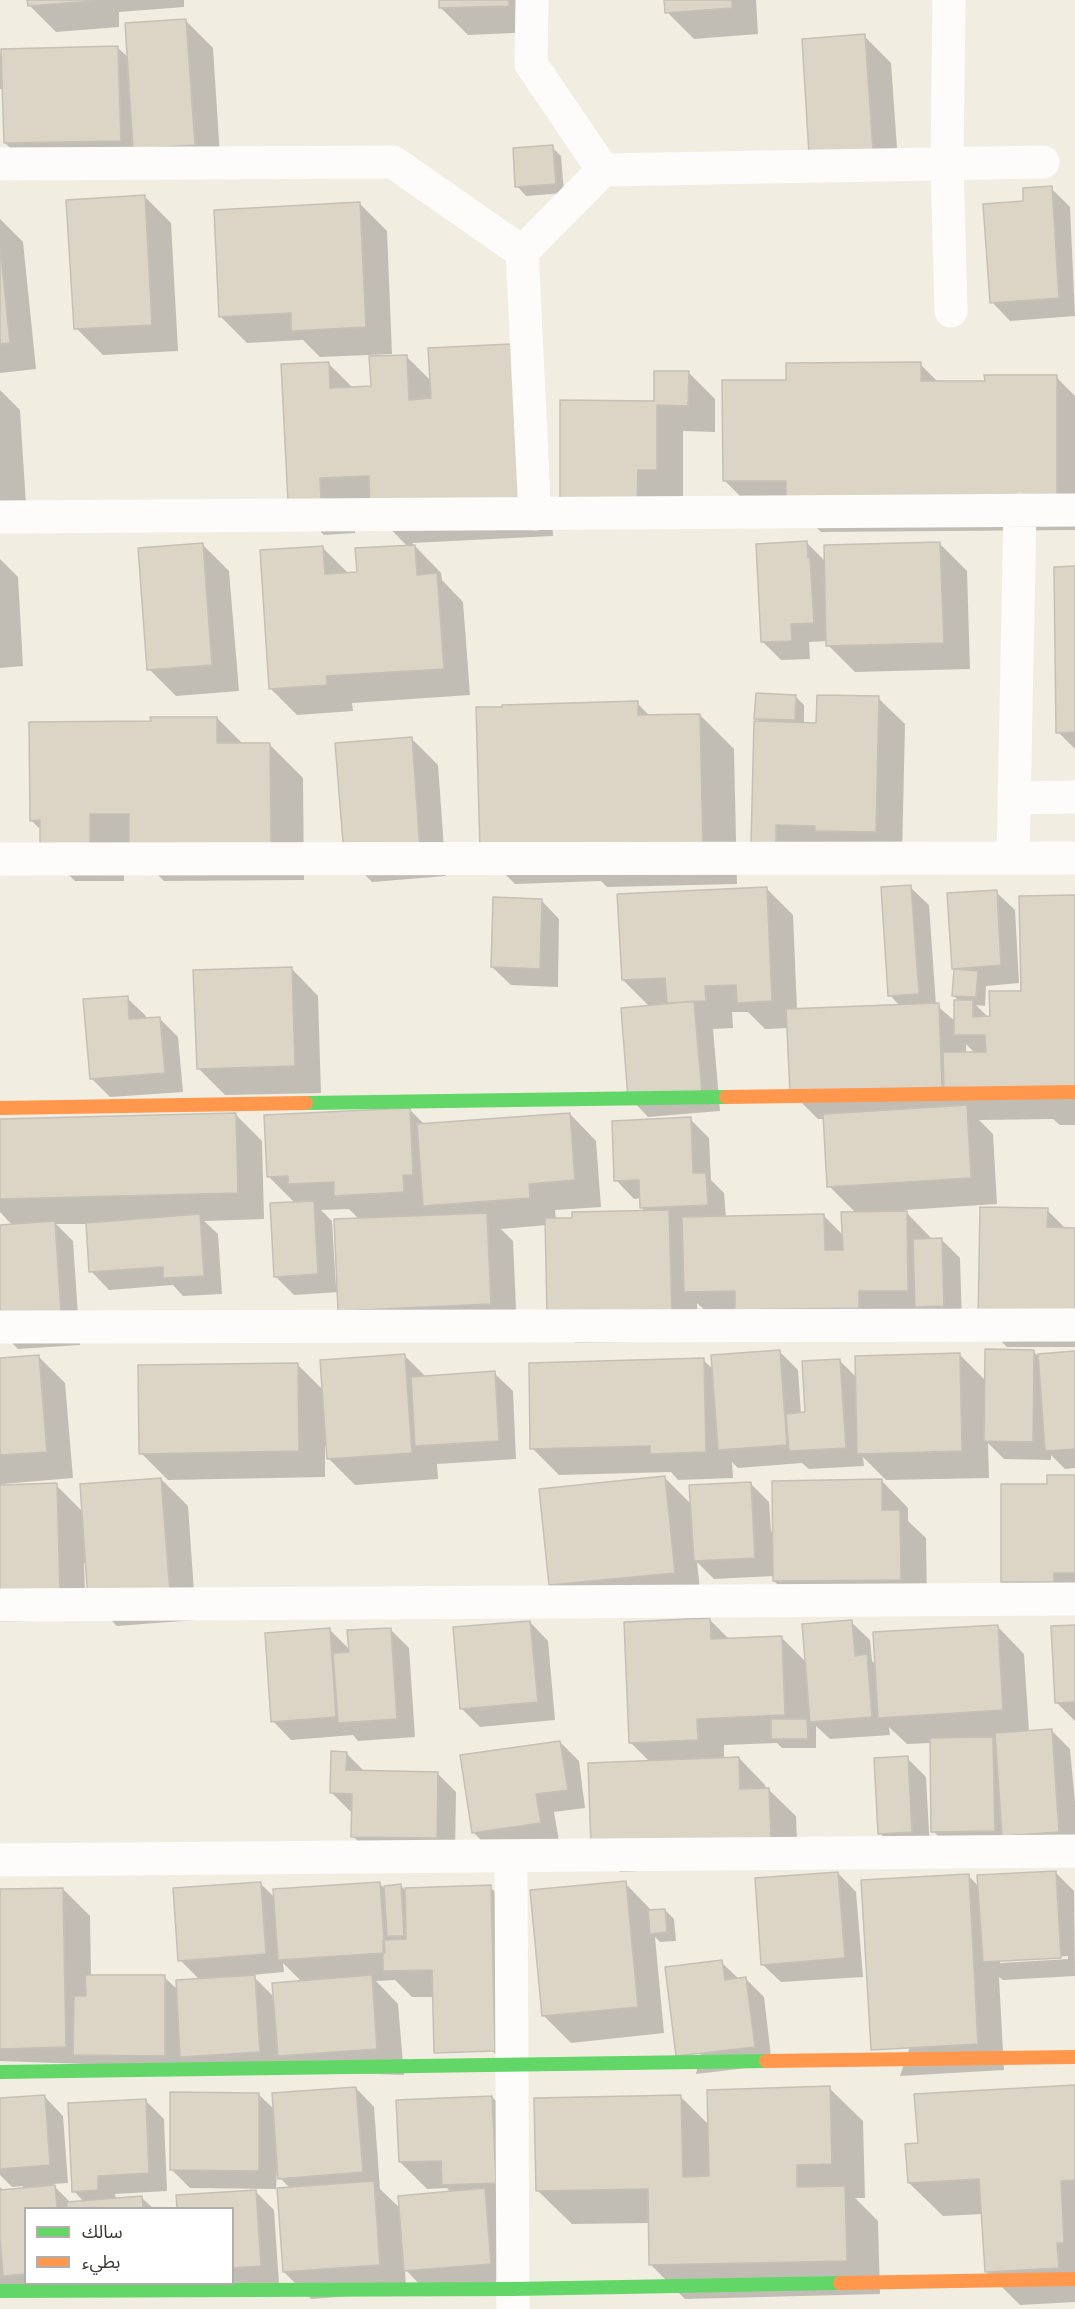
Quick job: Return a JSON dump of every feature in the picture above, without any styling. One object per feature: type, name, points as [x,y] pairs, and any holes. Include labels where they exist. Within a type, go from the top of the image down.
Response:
[{"type":"street","points":[[532,0],[531,64],[603,170]]},
{"type":"street","points":[[948,0],[947,164],[951,311]]},
{"type":"street","points":[[0,164],[393,162],[522,252]]},
{"type":"street","points":[[535,513],[522,252],[603,170],[1043,162]]},
{"type":"street","points":[[1013,858],[1020,510]]},
{"type":"street","points":[[0,517],[1075,510]]},
{"type":"street","points":[[1014,798],[1075,797]]},
{"type":"street","points":[[0,859],[1075,858]]},
{"type":"street","points":[[0,1108],[1075,1092]]},
{"type":"street","points":[[0,1327],[1075,1325]]},
{"type":"street","points":[[0,1605],[1075,1599]]},
{"type":"street","points":[[0,1860],[1075,1851]]},
{"type":"street","points":[[511,1857],[513,2299]]},
{"type":"street","points":[[0,2072],[1075,2057]]},
{"type":"street","points":[[0,2291],[513,2299],[1075,2278]]},
{"type":"building","points":[[27,0],[93,0],[93,1],[28,6]]},
{"type":"building","points":[[439,0],[509,0],[509,6],[439,8]]},
{"type":"building","points":[[664,0],[732,0],[732,8],[665,13]]},
{"type":"building","points":[[186,19],[195,145],[133,149],[125,23]]},
{"type":"building","points":[[865,34],[873,151],[809,155],[802,39]]},
{"type":"building","points":[[118,46],[121,141],[4,143],[1,49]]},
{"type":"building","points":[[553,145],[556,184],[515,187],[513,148]]},
{"type":"building","points":[[1052,186],[1059,298],[990,303],[983,204],[1023,201],[1023,188]]},
{"type":"building","points":[[145,195],[152,325],[74,329],[66,200]]},
{"type":"building","points":[[360,202],[366,327],[291,331],[291,313],[219,317],[214,210]]},
{"type":"building","points":[[0,246],[10,343],[0,344]]},
{"type":"building","points":[[511,344],[520,503],[370,511],[369,476],[320,478],[321,500],[288,502],[281,364],[329,362],[330,388],[371,386],[369,356],[407,355],[409,400],[431,398],[428,348]]},
{"type":"building","points":[[921,362],[921,381],[985,381],[984,375],[1057,375],[1057,497],[786,499],[786,481],[723,481],[722,380],[786,380],[786,363]]},
{"type":"building","points":[[654,371],[689,371],[688,406],[657,405],[657,470],[638,470],[637,501],[560,500],[560,400],[654,401]]},
{"type":"building","points":[[807,541],[814,623],[791,624],[792,641],[761,642],[756,544]]},
{"type":"building","points":[[940,542],[944,643],[826,646],[824,545]]},
{"type":"building","points":[[203,543],[212,665],[147,670],[138,548]]},
{"type":"building","points":[[415,545],[417,575],[437,573],[444,669],[326,676],[327,685],[269,689],[260,550],[323,546],[325,574],[357,572],[355,548]]},
{"type":"building","points":[[1075,566],[1075,732],[1056,733],[1054,567]]},
{"type":"building","points":[[756,693],[796,695],[795,720],[754,719]]},
{"type":"building","points":[[817,695],[879,696],[876,832],[815,831],[815,826],[776,825],[776,844],[751,844],[754,721],[816,723]]},
{"type":"building","points":[[638,701],[638,715],[700,714],[703,850],[480,850],[476,707]]},
{"type":"building","points":[[150,717],[217,717],[217,743],[270,743],[271,846],[129,848],[129,814],[90,814],[90,848],[40,848],[40,820],[30,821],[29,722],[151,721]]},
{"type":"building","points":[[412,737],[420,849],[344,855],[335,743]]},
{"type":"building","points":[[911,885],[919,994],[888,996],[881,887]]},
{"type":"building","points":[[767,887],[772,1001],[737,1003],[736,985],[705,986],[706,1001],[667,1003],[665,978],[622,980],[617,894]]},
{"type":"building","points":[[997,890],[1001,965],[952,969],[947,893]]},
{"type":"building","points":[[1075,895],[1075,1091],[944,1087],[943,1052],[986,1052],[985,1035],[954,1035],[954,1000],[973,1000],[973,1017],[990,1016],[989,991],[1021,991],[1019,896]]},
{"type":"building","points":[[493,897],[542,899],[540,969],[491,967]]},
{"type":"building","points":[[292,967],[295,1066],[197,1069],[193,970]]},
{"type":"building","points":[[954,969],[978,971],[976,997],[952,996]]},
{"type":"building","points":[[128,996],[129,1019],[160,1017],[165,1073],[90,1079],[83,999]]},
{"type":"building","points":[[694,1001],[702,1093],[628,1099],[621,1008]]},
{"type":"building","points":[[939,1003],[942,1087],[790,1093],[786,1009]]},
{"type":"building","points":[[967,1105],[971,1178],[827,1187],[823,1114]]},
{"type":"building","points":[[410,1108],[413,1175],[403,1175],[404,1192],[334,1196],[334,1182],[288,1184],[288,1176],[267,1177],[264,1115]]},
{"type":"building","points":[[236,1113],[238,1193],[0,1199],[0,1119]]},
{"type":"building","points":[[570,1113],[575,1180],[529,1184],[530,1198],[423,1206],[417,1124]]},
{"type":"building","points":[[691,1117],[693,1173],[706,1173],[708,1205],[640,1208],[639,1180],[614,1181],[612,1121]]},
{"type":"building","points":[[314,1201],[318,1274],[274,1277],[270,1203]]},
{"type":"building","points":[[980,1207],[1048,1208],[1047,1227],[1075,1228],[1075,1321],[978,1320]]},
{"type":"building","points":[[669,1210],[672,1314],[547,1317],[545,1218],[572,1218],[572,1212]]},
{"type":"building","points":[[907,1211],[908,1291],[859,1291],[859,1308],[735,1310],[735,1291],[684,1292],[682,1217],[824,1214],[825,1250],[843,1250],[841,1212]]},
{"type":"building","points":[[487,1213],[491,1304],[338,1311],[334,1219]]},
{"type":"building","points":[[200,1214],[204,1276],[163,1278],[163,1267],[89,1272],[86,1223]]},
{"type":"building","points":[[55,1221],[62,1327],[0,1331],[0,1225]]},
{"type":"building","points":[[942,1238],[944,1306],[915,1307],[913,1239]]},
{"type":"building","points":[[985,1349],[1034,1350],[1033,1442],[984,1441]]},
{"type":"building","points":[[780,1350],[787,1445],[718,1450],[711,1355]]},
{"type":"building","points":[[1075,1351],[1075,1449],[1045,1451],[1038,1354]]},
{"type":"building","points":[[960,1353],[962,1451],[857,1454],[855,1356]]},
{"type":"building","points":[[405,1354],[412,1453],[327,1459],[320,1360]]},
{"type":"building","points":[[39,1355],[47,1452],[0,1455],[0,1358]]},
{"type":"building","points":[[704,1358],[706,1452],[650,1454],[650,1446],[530,1449],[529,1363]]},
{"type":"building","points":[[840,1359],[846,1448],[789,1451],[786,1414],[805,1412],[802,1361]]},
{"type":"building","points":[[298,1363],[299,1451],[139,1454],[138,1365]]},
{"type":"building","points":[[495,1371],[499,1441],[415,1446],[411,1377]]},
{"type":"building","points":[[1047,1475],[1075,1475],[1075,1573],[1054,1573],[1054,1582],[1001,1582],[1001,1484],[1047,1484]]},
{"type":"building","points":[[665,1476],[675,1573],[549,1585],[539,1489]]},
{"type":"building","points":[[161,1478],[170,1593],[88,1600],[80,1484]]},
{"type":"building","points":[[882,1479],[882,1510],[900,1510],[901,1580],[773,1581],[772,1481]]},
{"type":"building","points":[[751,1482],[755,1558],[694,1561],[689,1485]]},
{"type":"building","points":[[57,1483],[60,1593],[0,1595],[0,1485]]},
{"type":"building","points":[[710,1618],[711,1639],[782,1636],[785,1715],[697,1719],[698,1740],[629,1743],[624,1622]]},
{"type":"building","points":[[852,1620],[855,1656],[867,1654],[872,1717],[810,1722],[802,1624]]},
{"type":"building","points":[[530,1621],[538,1702],[460,1709],[453,1627]]},
{"type":"building","points":[[998,1625],[1003,1710],[878,1718],[873,1632]]},
{"type":"building","points":[[1075,1625],[1075,1702],[1055,1703],[1051,1626]]},
{"type":"building","points":[[330,1628],[336,1717],[271,1722],[265,1633]]},
{"type":"building","points":[[391,1628],[397,1719],[338,1723],[333,1653],[349,1652],[347,1630]]},
{"type":"building","points":[[771,1719],[807,1719],[808,1739],[771,1739]]},
{"type":"building","points":[[1052,1729],[1059,1832],[1002,1836],[995,1733]]},
{"type":"building","points":[[993,1737],[995,1831],[931,1832],[930,1738]]},
{"type":"building","points":[[560,1741],[568,1790],[536,1794],[541,1823],[472,1833],[460,1755]]},
{"type":"building","points":[[331,1751],[347,1752],[346,1770],[438,1772],[437,1838],[351,1837],[352,1794],[330,1793]]},
{"type":"building","points":[[908,1756],[912,1832],[878,1834],[874,1758]]},
{"type":"building","points":[[739,1757],[740,1789],[769,1788],[771,1838],[591,1846],[588,1763]]},
{"type":"building","points":[[1056,1871],[1061,1958],[983,1962],[977,1875]]},
{"type":"building","points":[[838,1872],[845,1958],[761,1965],[755,1878]]},
{"type":"building","points":[[969,1874],[978,2044],[871,2050],[861,1880]]},
{"type":"building","points":[[626,1881],[638,2007],[542,2016],[530,1890]]},
{"type":"building","points":[[261,1882],[266,1954],[178,1961],[173,1888]]},
{"type":"building","points":[[380,1882],[385,1953],[278,1960],[273,1889]]},
{"type":"building","points":[[401,1884],[404,1936],[387,1936],[384,1886]]},
{"type":"building","points":[[491,1885],[495,2051],[434,2053],[432,1970],[383,1971],[383,1940],[406,1939],[405,1888]]},
{"type":"building","points":[[63,1888],[66,2047],[0,2049],[0,1889]]},
{"type":"building","points":[[665,1909],[667,1932],[650,1934],[648,1910]]},
{"type":"building","points":[[722,1960],[725,1980],[746,1977],[755,2047],[676,2056],[665,1967]]},
{"type":"building","points":[[85,1975],[165,1975],[165,2056],[73,2055],[74,1996],[86,1996]]},
{"type":"building","points":[[255,1975],[260,2052],[180,2057],[176,1980]]},
{"type":"building","points":[[372,1975],[377,2049],[278,2056],[272,1983]]},
{"type":"building","points":[[1075,2085],[1075,2180],[1061,2181],[1064,2243],[1057,2243],[1059,2268],[985,2272],[979,2179],[908,2183],[905,2144],[918,2143],[914,2094]]},
{"type":"building","points":[[830,2086],[832,2164],[797,2165],[797,2187],[845,2186],[847,2261],[649,2265],[648,2189],[536,2191],[534,2098],[681,2095],[683,2177],[709,2176],[707,2090]]},
{"type":"building","points":[[356,2087],[363,2172],[278,2179],[272,2093]]},
{"type":"building","points":[[170,2092],[259,2093],[259,2171],[170,2170]]},
{"type":"building","points":[[45,2095],[50,2165],[0,2169],[0,2098]]},
{"type":"building","points":[[492,2096],[496,2183],[442,2185],[441,2161],[399,2162],[396,2100]]},
{"type":"building","points":[[146,2099],[149,2173],[98,2176],[98,2190],[72,2192],[68,2103]]},
{"type":"building","points":[[374,2181],[380,2265],[283,2272],[277,2188]]},
{"type":"building","points":[[55,2185],[57,2207],[24,2207],[24,2274],[3,2276],[0,2190]]},
{"type":"building","points":[[485,2188],[491,2264],[404,2271],[398,2196]]},
{"type":"building","points":[[256,2190],[261,2266],[234,2268],[234,2207],[177,2207],[176,2195]]},
{"type":"building","points":[[142,2196],[143,2207],[67,2207],[67,2202]]},
{"type":"traffic: fast","points":[[306,1103],[726,1097]]},
{"type":"traffic: fast","points":[[0,2072],[766,2061]]},
{"type":"traffic: fast","points":[[0,2291],[513,2289],[840,2283]]},
{"type":"traffic: slow","points":[[726,1097],[1075,1092]]},
{"type":"traffic: slow","points":[[0,1108],[306,1103]]},
{"type":"traffic: slow","points":[[766,2061],[1075,2057]]},
{"type":"traffic: slow","points":[[840,2283],[1075,2279]]}]
